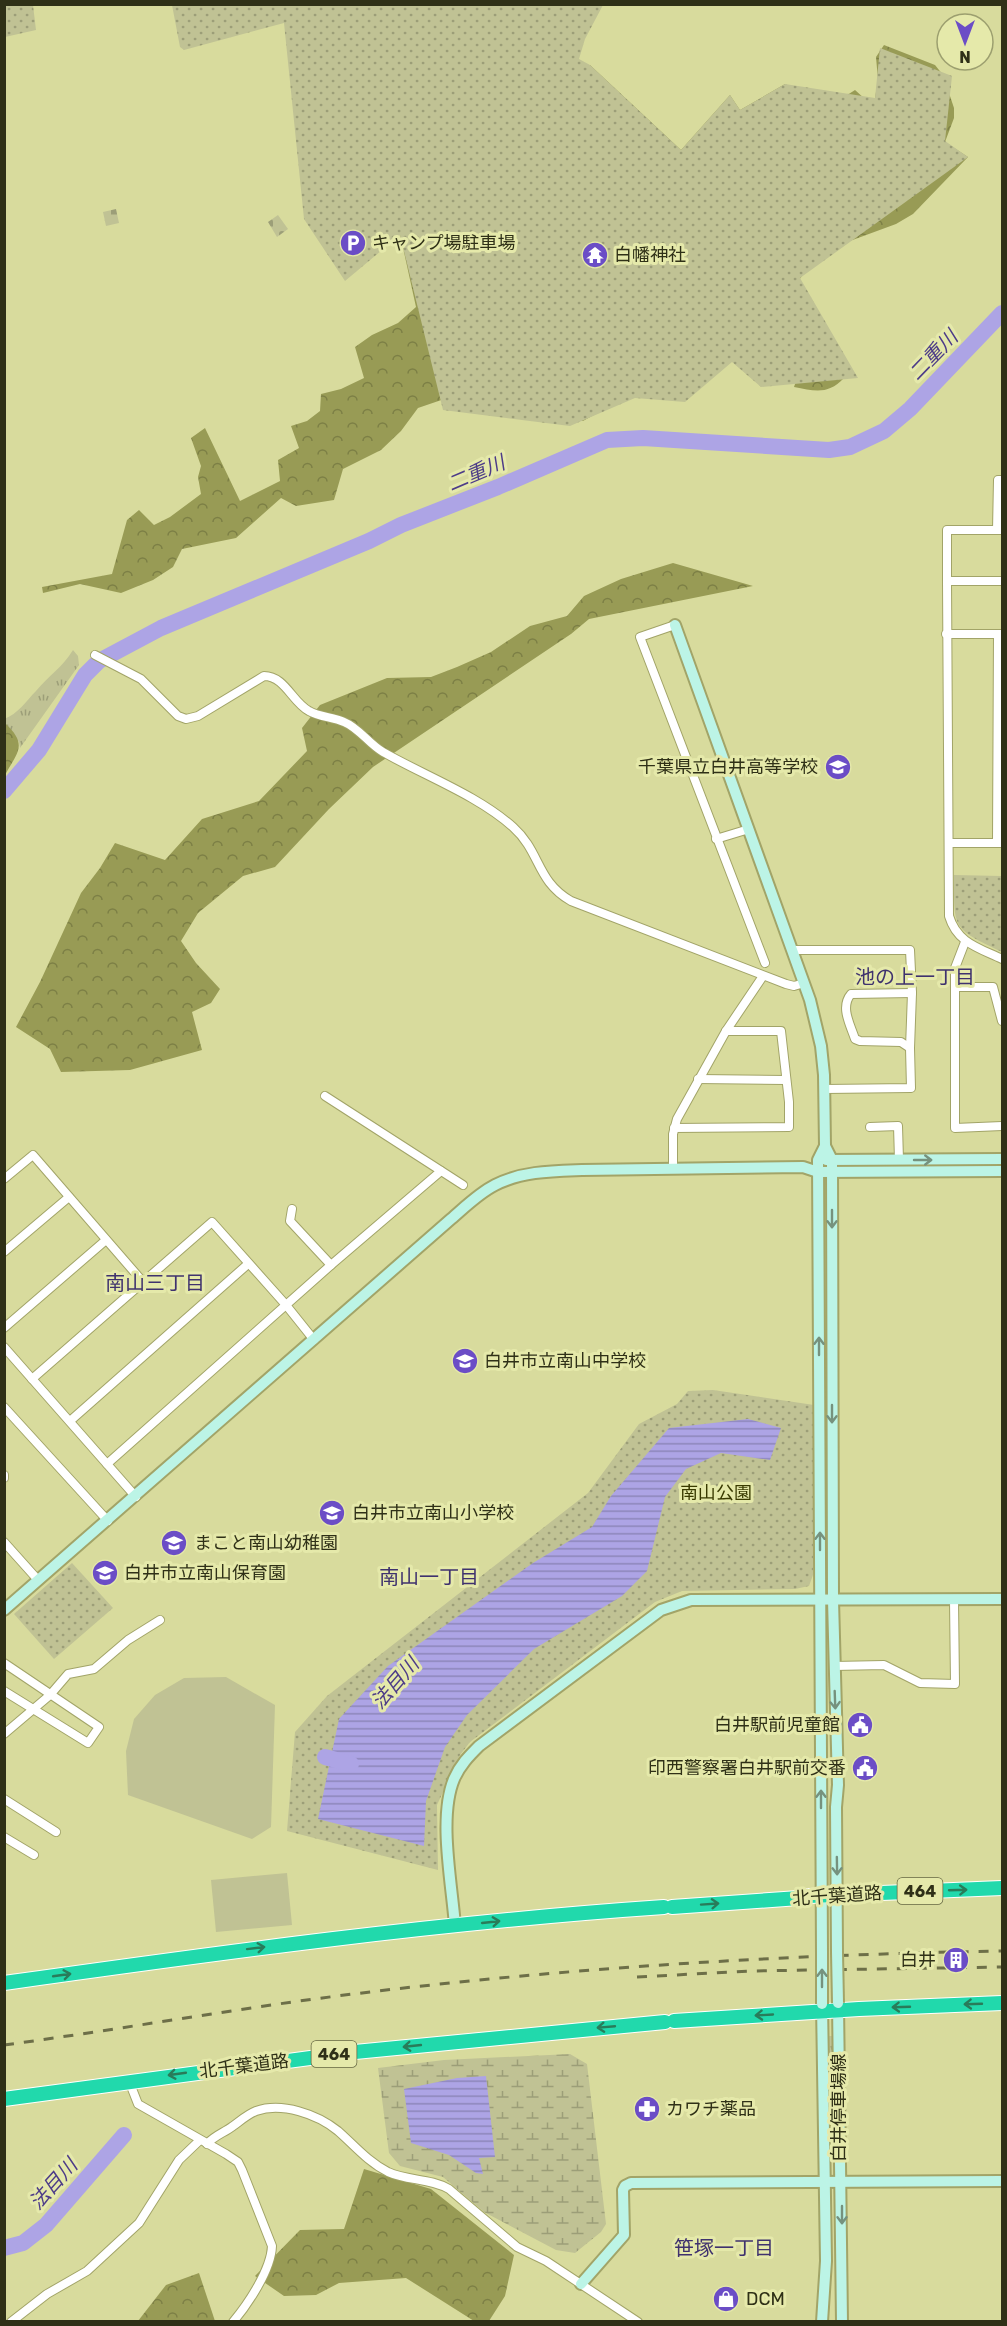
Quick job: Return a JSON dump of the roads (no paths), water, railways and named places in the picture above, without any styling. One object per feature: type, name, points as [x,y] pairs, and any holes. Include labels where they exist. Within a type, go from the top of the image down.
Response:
[{"type":"highway","name":"北千葉道路","points":[[4,1983],[233,1951],[455,1926],[668,1907],[1002,1888]]},
{"type":"highway","name":"北千葉道路","points":[[4,2099],[355,2052],[838,2006],[1002,2003]]},
{"type":"street","points":[[1002,480],[998,480],[1000,530],[947,530],[946,634],[949,916],[955,932],[965,942],[1002,959]]},
{"type":"street","points":[[947,581],[1002,581]]},
{"type":"street","points":[[765,963],[640,637],[675,625],[804,983],[821,1046],[825,1089],[825,1146],[832,1166]]},
{"type":"street","points":[[946,634],[1000,634],[1000,843],[949,843]]},
{"type":"street","points":[[95,655],[141,679],[178,716],[186,719],[198,716],[264,676],[278,679],[308,711],[343,722],[381,751],[505,820],[522,836],[532,850],[549,884],[571,901],[763,976],[794,986],[804,983]]},
{"type":"street","points":[[716,839],[749,829]]},
{"type":"street","points":[[965,942],[955,968],[955,1128],[1002,1126]]},
{"type":"street","points":[[793,950],[910,950],[911,1088],[825,1089]]},
{"type":"street","points":[[673,1168],[674,1128],[698,1079],[726,1031],[763,976]]},
{"type":"street","points":[[955,987],[993,987],[1002,1021]]},
{"type":"street","points":[[910,1048],[901,1042],[855,1039],[845,1006],[851,994],[912,993]]},
{"type":"street","points":[[674,1128],[789,1127],[789,1102],[781,1031],[726,1031]]},
{"type":"street","points":[[698,1079],[786,1080]]},
{"type":"street","points":[[325,1096],[463,1185]]},
{"type":"street","points":[[870,1127],[898,1126],[899,1160]]},
{"type":"street","points":[[818,1166],[825,1146]]},
{"type":"street","points":[[4,1179],[33,1155],[143,1282]]},
{"type":"street","points":[[832,1166],[899,1160],[1002,1159]]},
{"type":"street","name":"白井停車場線","points":[[818,1166],[821,1898],[826,2261],[822,2322]]},
{"type":"street","points":[[4,1610],[451,1219],[496,1184],[514,1177],[547,1171],[832,1166],[1002,1171]]},
{"type":"street","name":"白井停車場線","points":[[832,1166],[833,1600],[838,1785],[836,1807],[842,2322]]},
{"type":"street","points":[[107,1464],[441,1171]]},
{"type":"street","points":[[4,1252],[69,1197]]},
{"type":"street","points":[[292,1209],[290,1221],[331,1266]]},
{"type":"street","points":[[32,1378],[212,1222],[314,1340]]},
{"type":"street","points":[[4,1328],[106,1240]]},
{"type":"street","points":[[70,1421],[248,1264]]},
{"type":"street","points":[[4,1347],[135,1497]]},
{"type":"street","points":[[4,1407],[108,1521]]},
{"type":"street","points":[[6,1547],[38,1581]]},
{"type":"street","points":[[455,1926],[447,1825],[448,1804],[454,1778],[462,1765],[479,1746],[661,1610],[691,1600],[1002,1599]]},
{"type":"street","points":[[834,1666],[884,1665],[920,1683],[955,1683],[954,1600]]},
{"type":"street","points":[[4,1734],[50,1695],[68,1674],[94,1669],[128,1640],[160,1620]]},
{"type":"street","points":[[4,1663],[99,1727],[88,1743],[4,1691]]},
{"type":"street","points":[[4,1799],[56,1832]]},
{"type":"street","points":[[4,1837],[34,1855]]},
{"type":"street","points":[[129,2081],[138,2104],[238,2162],[272,2246],[272,2256],[244,2308],[233,2322]]},
{"type":"street","points":[[11,2322],[47,2294],[87,2271],[139,2223],[179,2160],[203,2142],[227,2131],[253,2112],[275,2108],[300,2112],[336,2129],[369,2160],[387,2171],[444,2186],[517,2247],[546,2261],[638,2322]]},
{"type":"street","points":[[581,2284],[624,2235],[622,2190],[631,2183],[1002,2181]]},
{"type":"water","points":[[748,1419],[781,1428],[770,1460],[721,1453],[686,1469],[665,1497],[647,1571],[622,1596],[534,1649],[467,1715],[445,1747],[426,1801],[424,1846],[318,1819],[339,1719],[388,1666],[533,1563],[592,1527],[611,1496],[669,1428]]},
{"type":"water","points":[[486,2076],[495,2157],[479,2158],[483,2174],[476,2173],[449,2155],[411,2143],[404,2089],[457,2078]]},
{"type":"waterway","name":"二重川","points":[[4,791],[39,750],[85,675],[99,661],[161,628],[607,440],[643,438],[829,450],[850,447],[884,431],[910,409],[1002,313]]},
{"type":"waterway","name":"法目川","points":[[325,1757],[351,1764]]},
{"type":"waterway","name":"法目川","points":[[4,2248],[23,2243],[46,2225],[124,2135]]},
{"type":"railway","points":[[4,2045],[314,1999],[485,1979],[744,1960],[1002,1951]]},
{"type":"railway","points":[[637,1977],[750,1971],[1002,1967]]},
{"type":"place","name":"キャンプ場駐車場","points":[[353,243]]},
{"type":"place","name":"白幡神社","points":[[595,255]]},
{"type":"place","name":"千葉県立白井高等学校","points":[[838,767]]},
{"type":"place","name":"白井市立南山中学校","points":[[465,1361]]},
{"type":"place","name":"白井市立南山小学校","points":[[332,1513]]},
{"type":"place","name":"まこと南山幼稚園","points":[[174,1543]]},
{"type":"place","name":"白井市立南山保育園","points":[[105,1573]]},
{"type":"place","name":"白井駅前児童館","points":[[860,1725]]},
{"type":"place","name":"印西警察署白井駅前交番","points":[[865,1768]]},
{"type":"place","name":"白井","points":[[956,1960]]},
{"type":"place","name":"カワチ薬品","points":[[647,2109]]},
{"type":"place","name":"DCM","points":[[726,2299]]},
{"type":"district","name":"池の上一丁目","points":[[915,977]]},
{"type":"district","name":"南山三丁目","points":[[155,1283]]},
{"type":"district","name":"南山一丁目","points":[[429,1577]]},
{"type":"district","name":"笹塚一丁目","points":[[724,2248]]},
{"type":"park label","name":"南山公園","points":[[716,1493]]}]
